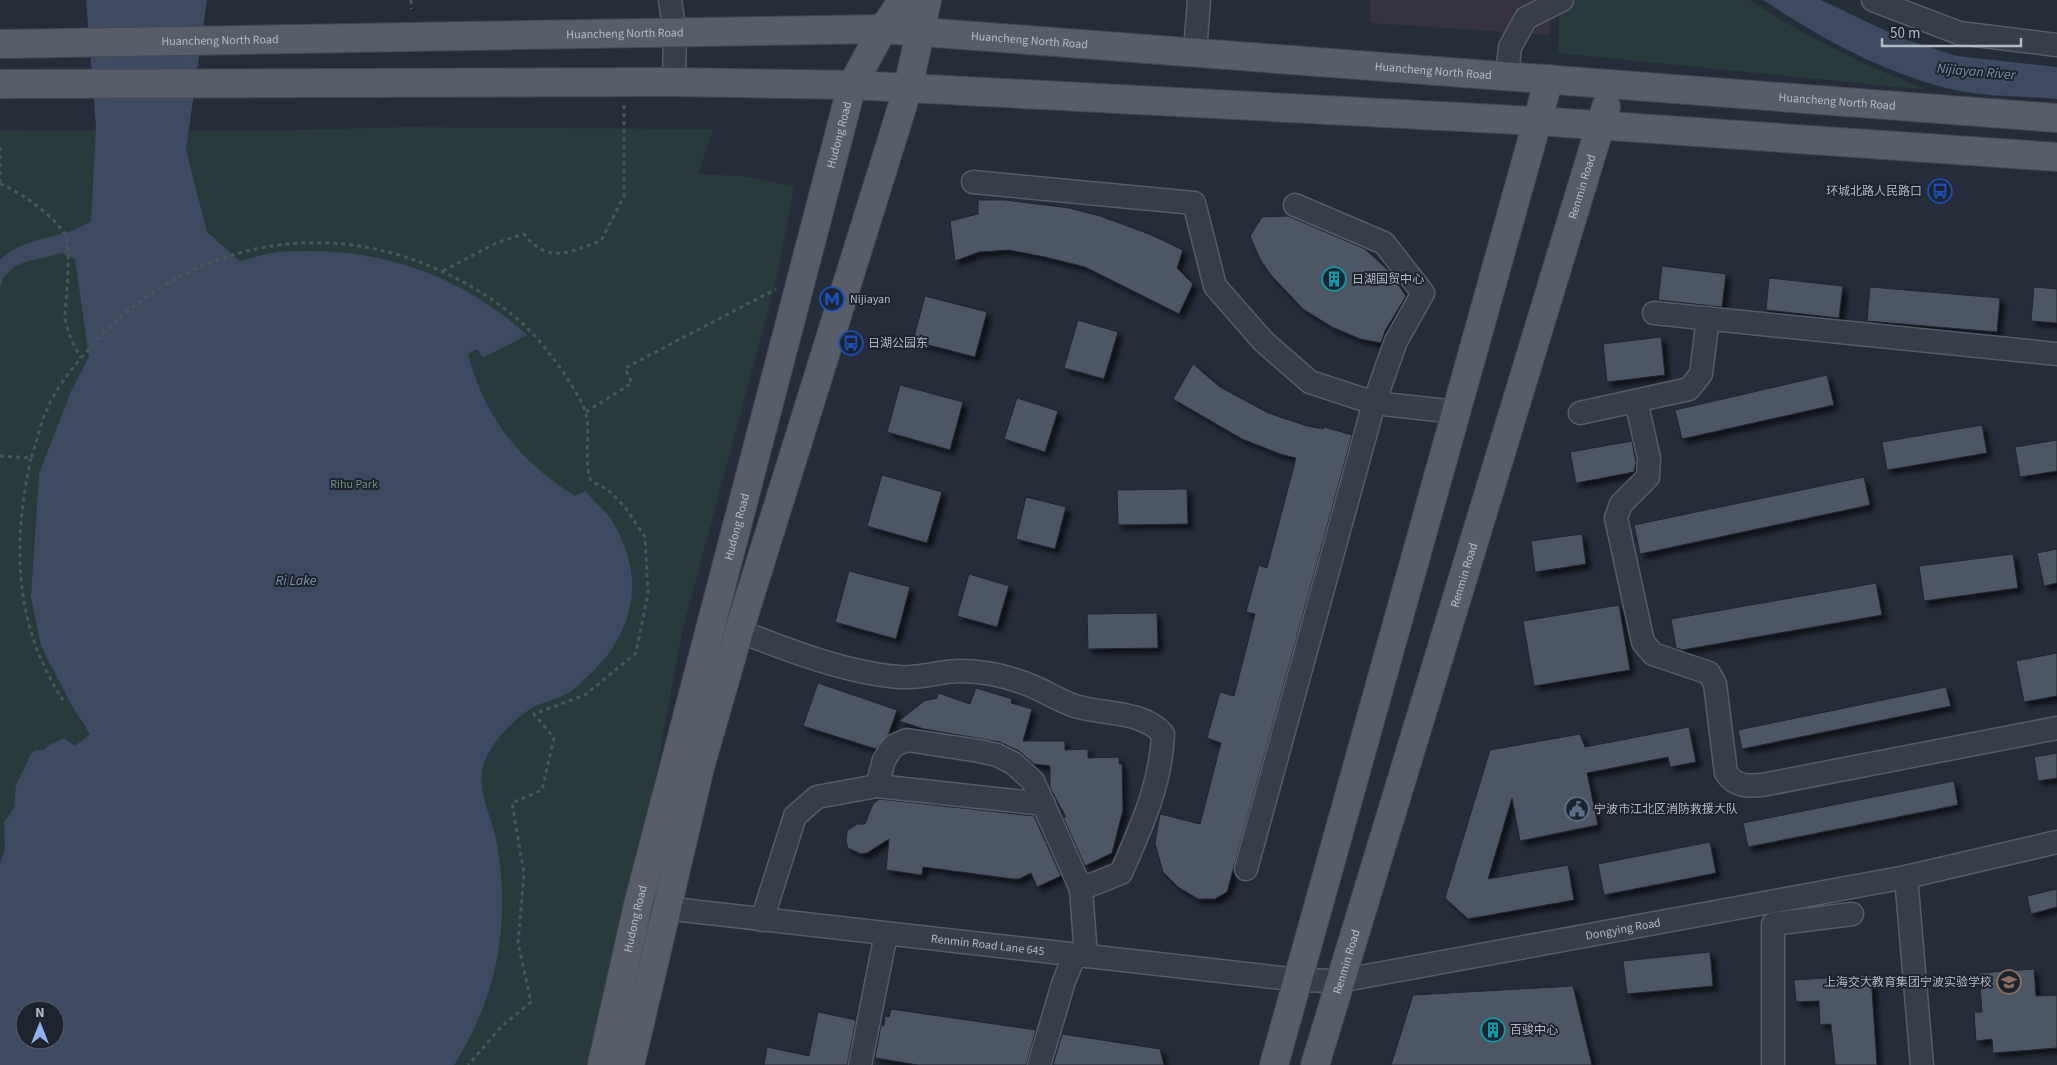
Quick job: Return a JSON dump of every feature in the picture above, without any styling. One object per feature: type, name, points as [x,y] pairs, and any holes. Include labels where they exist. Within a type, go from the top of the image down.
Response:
[{"type":"main road","name":"Hudong Road","points":[[602,1065],[638,905],[852,85],[883,29],[903,0]]},
{"type":"main road","points":[[630,1065],[700,767],[739,631],[908,88],[927,0]]},
{"type":"main road","name":"Huancheng North Road","points":[[0,44],[883,29],[2057,118]]},
{"type":"main road","points":[[1274,1065],[1549,79]]},
{"type":"main road","points":[[0,84],[674,82],[852,85],[1537,120],[2057,157]]},
{"type":"main road","name":"Renmin Road","points":[[1315,1065],[1612,85]]},
{"type":"main road","points":[[1328,1065],[1339,981]]},
{"type":"street","points":[[670,0],[675,33],[674,82]]},
{"type":"street","points":[[1195,52],[1200,0]]},
{"type":"street","points":[[1507,76],[1510,47],[1522,9],[1562,0]]},
{"type":"street","points":[[1874,0],[1911,8],[1959,33],[2057,45]]},
{"type":"street","points":[[973,182],[1194,203],[1215,286],[1263,341],[1310,382],[1374,403],[1456,412]]},
{"type":"street","points":[[1246,868],[1374,403],[1396,341],[1423,293],[1384,243],[1295,205]]},
{"type":"street","points":[[1654,313],[2057,354]]},
{"type":"street","points":[[1580,413],[1688,389],[1701,374],[1708,318]]},
{"type":"street","points":[[1636,400],[1649,458],[1648,477],[1621,504],[1616,518],[1643,642],[1653,654],[1709,673],[1715,684],[1726,773],[1733,782],[1745,786],[1762,785],[2057,728]]},
{"type":"street","points":[[739,631],[794,652],[849,667],[900,677],[959,671],[996,675],[1033,686],[1062,702],[1082,708],[1138,718],[1157,727],[1163,734],[1162,763],[1152,802],[1122,873],[1081,889]]},
{"type":"street","points":[[877,786],[884,760],[893,746],[907,740],[997,755],[1013,763],[1033,781],[1081,889],[1081,956],[1064,981],[1038,1065]]},
{"type":"street","points":[[762,920],[795,816],[817,797],[877,786],[1044,804]]},
{"type":"street","name":"Dongying Road","points":[[1339,981],[1906,877],[2057,842]]},
{"type":"street","points":[[1906,877],[1922,1065]]},
{"type":"street","name":"Renmin Road Lane 645","points":[[638,905],[1299,980],[1339,981]]},
{"type":"street","points":[[1773,1065],[1773,924],[1852,914]]},
{"type":"street","points":[[860,1065],[886,934]]},
{"type":"path","points":[[410,0],[411,9]]},
{"type":"path","points":[[442,271],[496,243],[524,234],[535,248],[547,253],[560,255],[600,241],[624,196],[625,114],[622,82]]},
{"type":"path","points":[[0,147],[0,184],[46,214],[65,234],[69,283],[65,316],[71,339],[81,358]]},
{"type":"path","points":[[63,700],[47,676],[36,650],[22,596],[25,484],[46,410],[81,358],[111,324],[140,300],[208,262],[242,251],[274,245],[350,244],[394,252],[442,271],[468,284],[505,309],[536,336],[564,375],[586,412],[589,476],[592,481],[607,489],[625,507],[645,537],[648,594],[636,653],[585,694],[534,714],[554,738],[542,790],[512,803],[524,874],[518,943],[531,1002],[501,1027],[468,1065]]},
{"type":"path","points":[[586,412],[632,383],[625,368],[802,276]]},
{"type":"path","points":[[0,456],[31,458]]},
{"type":"shaded area","points":[[1370,0],[1551,0],[1550,35],[1370,23]]},
{"type":"green space","points":[[1560,0],[1749,0],[1795,28],[1862,63],[1927,90],[1558,53]]},
{"type":"green space","name":"Ri Lake","points":[[407,127],[713,129],[698,174],[741,176],[794,186],[777,277],[682,632],[651,800],[605,985],[590,1065],[0,1065],[0,130],[261,131]]},
{"type":"water","name":"Ri Lake","points":[[86,0],[207,0],[186,150],[207,232],[240,261],[277,252],[308,251],[368,256],[397,263],[453,284],[504,316],[527,335],[483,358],[477,349],[468,354],[484,398],[507,436],[521,453],[537,468],[575,496],[586,491],[604,510],[618,531],[629,562],[632,581],[631,599],[621,634],[600,665],[573,690],[530,709],[516,720],[497,740],[484,763],[482,773],[483,793],[495,834],[501,873],[501,931],[497,959],[481,1013],[469,1040],[454,1065],[0,1065],[0,864],[5,849],[4,822],[14,808],[16,785],[31,754],[36,750],[44,750],[49,745],[64,738],[75,746],[90,734],[72,706],[41,646],[31,597],[39,474],[71,391],[89,357],[75,259],[62,253],[25,262],[14,267],[4,277],[0,287],[0,260],[20,246],[68,232],[91,221],[96,127]]},
{"type":"water","name":"Nijiayan River","points":[[1763,0],[1821,0],[1901,38],[1957,56],[2057,67],[2057,99],[1966,92],[1904,75],[1855,54]]},
{"type":"building","points":[[978,200],[1005,200],[1069,208],[1100,216],[1149,234],[1183,250],[1177,268],[1193,284],[1179,314],[1085,267],[1045,257],[1009,250],[979,252],[955,261],[950,221],[978,214]]},
{"type":"building","name":"日湖国贸中心","points":[[1288,216],[1365,249],[1390,272],[1406,296],[1385,331],[1381,343],[1360,339],[1332,327],[1303,309],[1270,274],[1260,259],[1250,236],[1262,217]]},
{"type":"building","points":[[1662,266],[1726,274],[1722,307],[1658,300]]},
{"type":"building","points":[[1769,278],[1843,286],[1839,318],[1766,310]]},
{"type":"building","points":[[1870,287],[2000,298],[1997,332],[1867,321]]},
{"type":"building","points":[[2034,287],[2057,289],[2057,323],[2031,321]]},
{"type":"building","points":[[925,296],[987,312],[975,357],[913,341]]},
{"type":"building","points":[[1078,320],[1118,332],[1104,379],[1064,368]]},
{"type":"building","points":[[1661,337],[1665,375],[1607,382],[1603,344]]},
{"type":"building","points":[[1193,364],[1220,387],[1268,413],[1307,426],[1323,429],[1324,427],[1352,435],[1227,892],[1215,899],[1198,899],[1178,887],[1163,872],[1155,843],[1160,814],[1200,824],[1221,743],[1207,738],[1220,692],[1234,696],[1255,614],[1246,612],[1259,565],[1267,568],[1296,458],[1280,454],[1242,439],[1173,399]]},
{"type":"building","points":[[1827,375],[1834,405],[1682,439],[1675,410]]},
{"type":"building","points":[[900,385],[963,402],[950,450],[887,432]]},
{"type":"building","points":[[1017,398],[1058,411],[1045,452],[1004,439]]},
{"type":"building","points":[[1982,425],[1987,453],[1887,470],[1882,442]]},
{"type":"building","points":[[2057,440],[2057,471],[2020,477],[2015,447]]},
{"type":"building","points":[[1632,441],[1636,463],[1634,472],[1576,483],[1570,452]]},
{"type":"building","points":[[882,475],[942,492],[927,543],[867,526]]},
{"type":"building","points":[[1864,477],[1870,505],[1640,554],[1634,525]]},
{"type":"building","points":[[1187,489],[1188,524],[1118,525],[1117,490]]},
{"type":"building","points":[[1026,497],[1066,507],[1055,549],[1016,539]]},
{"type":"building","points":[[1582,534],[1586,564],[1535,572],[1531,541]]},
{"type":"building","points":[[2057,549],[2057,583],[2044,586],[2037,553]]},
{"type":"building","points":[[2013,554],[2018,588],[1924,601],[1919,566]]},
{"type":"building","points":[[849,571],[910,587],[896,639],[835,622]]},
{"type":"building","points":[[969,574],[1009,586],[997,627],[957,616]]},
{"type":"building","points":[[1876,583],[1882,615],[1682,650],[1676,648],[1671,619]]},
{"type":"building","points":[[1619,605],[1630,670],[1534,686],[1523,621]]},
{"type":"building","points":[[1157,613],[1158,648],[1088,649],[1087,614]]},
{"type":"building","points":[[2057,653],[2057,696],[2024,702],[2016,661]]},
{"type":"building","points":[[818,683],[897,710],[889,733],[876,749],[803,726]]},
{"type":"building","points":[[1946,687],[1951,706],[1742,749],[1738,730]]},
{"type":"building","points":[[976,688],[1012,699],[1011,703],[1032,709],[1023,741],[1065,741],[1065,750],[1088,749],[1088,758],[1119,757],[1119,764],[1122,764],[1123,810],[1112,853],[1085,866],[1063,817],[1066,817],[1050,788],[1050,766],[1034,764],[1019,751],[1000,742],[924,729],[899,721],[924,701],[937,698],[938,693],[970,704]]},
{"type":"building","points":[[1689,727],[1696,762],[1670,767],[1668,757],[1587,773],[1598,825],[1520,841],[1512,798],[1488,879],[1568,865],[1574,900],[1468,919],[1445,898],[1490,750],[1580,734],[1585,747]]},
{"type":"building","points":[[2057,753],[2057,778],[2038,781],[2034,757]]},
{"type":"building","points":[[1954,781],[1958,805],[1748,847],[1743,823]]},
{"type":"building","points":[[879,799],[1034,816],[1061,876],[1037,887],[1031,873],[1019,879],[1013,879],[923,867],[922,875],[886,870],[889,839],[867,853],[861,854],[848,848],[846,841],[847,831],[857,824],[865,824],[873,804]]},
{"type":"building","points":[[1710,842],[1716,873],[1604,895],[1598,864]]},
{"type":"building","points":[[2057,889],[2057,907],[2031,914],[2027,896]]},
{"type":"building","points":[[1710,952],[1713,986],[1627,994],[1623,961]]},
{"type":"building","points":[[2034,969],[2036,996],[2057,995],[2057,1048],[1993,1053],[1992,1039],[1976,1041],[1974,1012],[1982,1012],[1979,973]]},
{"type":"building","points":[[1871,975],[1877,1065],[1835,1065],[1831,1024],[1820,1025],[1819,1001],[1796,1002],[1794,980]]},
{"type":"building","name":"百骏中心","points":[[1573,986],[1592,1065],[1391,1065],[1413,995]]},
{"type":"building","points":[[891,1009],[1036,1030],[1026,1065],[918,1065],[875,1058],[881,1025],[884,1026],[885,1016],[889,1017]]},
{"type":"building","points":[[818,1012],[856,1020],[847,1065],[764,1065],[767,1047],[809,1056]]},
{"type":"building","points":[[1062,1034],[1160,1049],[1164,1065],[1053,1065]]},
{"type":"place","name":"环城北路人民路口","points":[[1940,191]]},
{"type":"place","name":"日湖国贸中心","points":[[1334,279]]},
{"type":"place","name":"Nijiayan","points":[[832,299]]},
{"type":"place","name":"日湖公园东","points":[[851,343]]},
{"type":"place","name":"宁波市江北区消防救援大队","points":[[1577,809]]},
{"type":"place","name":"上海交大教育集团宁波实验学校","points":[[2009,982]]},
{"type":"place","name":"百骏中心","points":[[1493,1030]]},
{"type":"park label","name":"Rihu Park","points":[[354,484]]}]
